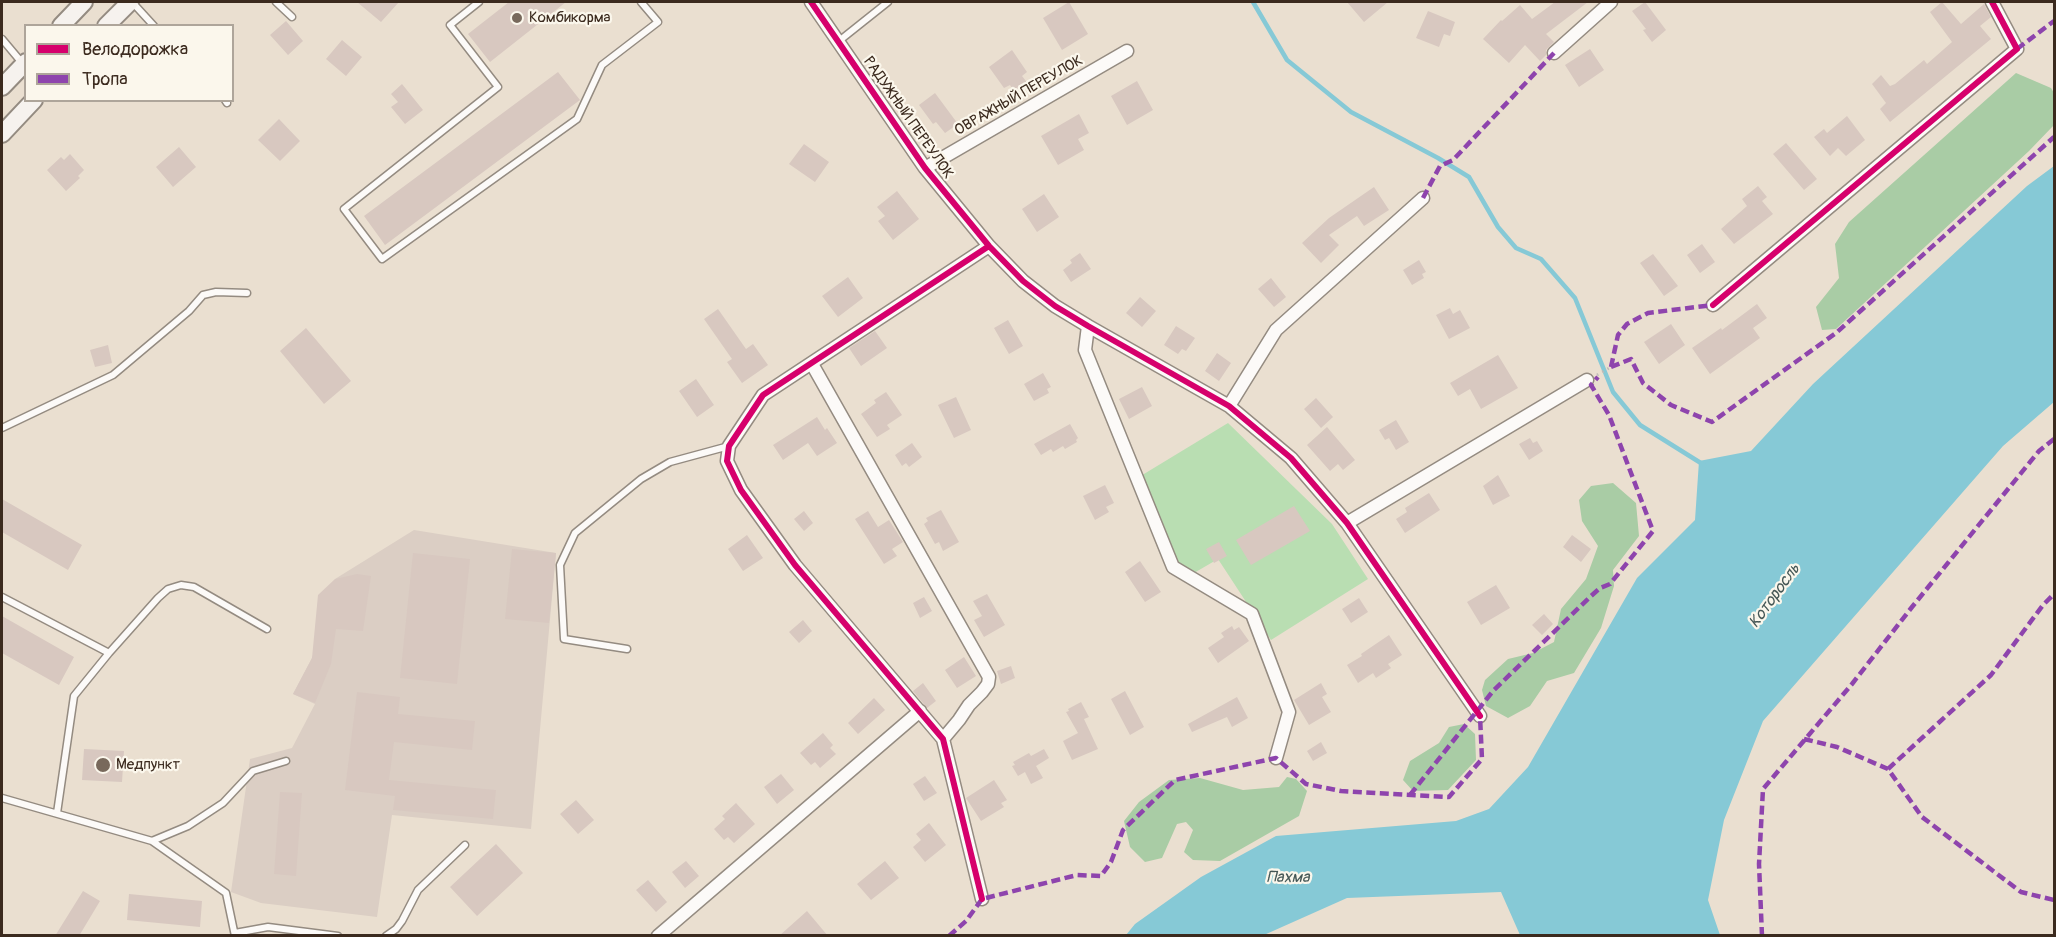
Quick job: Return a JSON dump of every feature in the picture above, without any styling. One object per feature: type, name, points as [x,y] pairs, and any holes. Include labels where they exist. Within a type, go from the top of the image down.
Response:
[{"type":"main road","points":[[63,24],[84,2]]},
{"type":"main road","points":[[108,24],[131,2]]},
{"type":"main road","points":[[2,87],[24,64]]},
{"type":"main road","points":[[2,134],[32,102]]},
{"type":"street","name":"РАДУЖНЫЙ ПЕРЕУЛОК","points":[[811,2],[926,168],[989,246],[1023,281],[1055,306],[1229,406],[1292,458],[1347,523],[1480,716]]},
{"type":"street","points":[[1554,53],[1611,2]]},
{"type":"street","points":[[1713,304],[2018,49],[1992,2]]},
{"type":"street","name":"ОВРАЖНЫЙ ПЕРЕУЛОК","points":[[926,168],[1127,51]]},
{"type":"street","points":[[1229,406],[1276,330],[1423,198]]},
{"type":"street","points":[[982,899],[943,739],[795,565],[741,490],[727,461],[729,446],[763,395],[989,246]]},
{"type":"street","points":[[1088,326],[1085,350],[1173,567],[1252,614],[1289,712],[1276,758]]},
{"type":"street","points":[[812,364],[989,677],[988,684],[943,739]]},
{"type":"street","points":[[1347,523],[1587,380]]},
{"type":"street","points":[[658,936],[920,711]]},
{"type":"lane","points":[[131,2],[152,24]]},
{"type":"lane","points":[[276,2],[292,17]]},
{"type":"lane","points":[[479,2],[450,26],[498,87],[344,209],[382,259],[577,119],[602,65],[658,22],[641,2]]},
{"type":"lane","points":[[839,40],[888,2]]},
{"type":"lane","points":[[2,39],[24,64]]},
{"type":"lane","points":[[2,428],[113,375],[189,311],[202,295],[216,291],[248,293]]},
{"type":"lane","points":[[627,649],[564,639],[560,565],[575,532],[641,479],[670,462],[729,446]]},
{"type":"lane","points":[[57,813],[74,696],[168,589],[181,585],[194,587],[267,629]]},
{"type":"lane","points":[[2,597],[110,653]]},
{"type":"lane","points":[[152,841],[188,826],[223,803],[253,771],[286,762]]},
{"type":"lane","points":[[2,798],[152,841],[226,893],[235,934],[268,927],[338,936]]},
{"type":"lane","points":[[386,936],[402,921],[418,890],[465,845]]},
{"type":"shaded area","points":[[414,530],[556,553],[531,829],[392,815],[377,917],[261,903],[231,892],[250,759],[292,748],[315,704],[293,694],[312,658],[335,579]]},
{"type":"green space","points":[[2016,73],[2051,88],[2054,93],[2054,125],[2029,151],[1836,329],[1822,330],[1816,307],[1839,278],[1835,244],[1849,222]]},
{"type":"green space","points":[[1228,423],[1332,524],[1368,579],[1271,640],[1218,559],[1194,573],[1168,556],[1139,477]]},
{"type":"green space","points":[[1613,483],[1636,503],[1639,536],[1613,570],[1614,586],[1601,628],[1574,673],[1547,681],[1530,706],[1508,718],[1486,706],[1482,690],[1485,680],[1508,659],[1533,653],[1554,642],[1561,609],[1586,579],[1598,546],[1582,521],[1579,500],[1591,486]]},
{"type":"green space","points":[[1464,724],[1475,734],[1476,760],[1448,790],[1413,791],[1403,780],[1410,761],[1439,743],[1449,727]]},
{"type":"green space","points":[[1287,777],[1296,779],[1307,791],[1299,816],[1220,861],[1193,860],[1184,852],[1193,830],[1186,822],[1177,824],[1162,858],[1145,862],[1130,847],[1124,821],[1139,802],[1169,780],[1200,778],[1243,790],[1279,787]]},
{"type":"water","points":[[2054,166],[2054,402],[2003,446],[1763,721],[1724,820],[1708,900],[1720,935],[1520,935],[1501,892],[1347,898],[1264,935],[1126,935],[1135,924],[1201,877],[1276,836],[1456,821],[1489,809],[1528,767],[1637,578],[1695,520],[1699,461],[1751,451],[1813,384],[2027,186]]},
{"type":"building","points":[[357,2],[399,2],[381,22]]},
{"type":"building","name":"Комбикорма","points":[[509,2],[566,2],[490,62],[468,34]]},
{"type":"building","points":[[1069,2],[1088,34],[1062,50],[1043,18]]},
{"type":"building","points":[[1347,2],[1388,2],[1364,22]]},
{"type":"building","points":[[1555,2],[1588,2],[1546,34],[1554,42],[1540,61],[1525,45],[1509,63],[1483,39],[1501,20],[1520,5],[1532,19]]},
{"type":"building","points":[[1645,2],[1666,30],[1652,42],[1643,30],[1646,29],[1632,11]]},
{"type":"building","points":[[1942,2],[1961,24],[1984,4],[1991,17],[1980,26],[1991,39],[1890,122],[1880,109],[1886,103],[1872,84],[1881,75],[1890,86],[1895,84],[1924,60],[1927,64],[1952,42],[1930,12]]},
{"type":"building","points":[[1428,11],[1455,22],[1450,36],[1444,34],[1439,47],[1416,38]]},
{"type":"building","points":[[286,21],[303,41],[288,55],[270,35]]},
{"type":"building","points":[[342,40],[362,57],[346,76],[326,59]]},
{"type":"building","points":[[1590,49],[1604,70],[1579,87],[1565,65]]},
{"type":"building","points":[[1012,50],[1027,72],[1022,76],[1029,85],[1016,94],[1010,85],[1004,88],[989,67]]},
{"type":"building","points":[[558,72],[580,100],[385,245],[364,216]]},
{"type":"building","points":[[1137,81],[1153,110],[1127,125],[1111,96]]},
{"type":"building","points":[[402,84],[423,110],[405,124],[391,107],[398,102],[391,94]]},
{"type":"building","points":[[935,93],[958,124],[945,133],[936,122],[933,124],[919,105]]},
{"type":"building","points":[[1079,114],[1089,133],[1078,139],[1084,150],[1058,165],[1041,136]]},
{"type":"building","points":[[1847,116],[1865,140],[1846,156],[1838,148],[1830,156],[1814,137],[1824,129],[1827,133]]},
{"type":"building","points":[[279,119],[300,141],[280,161],[258,140]]},
{"type":"building","points":[[1786,143],[1817,179],[1804,190],[1773,154]]},
{"type":"building","points":[[804,144],[829,162],[815,182],[789,164]]},
{"type":"building","points":[[179,147],[196,167],[173,187],[156,167]]},
{"type":"building","points":[[70,154],[84,170],[78,176],[80,178],[66,191],[47,170],[61,157],[64,160]]},
{"type":"building","points":[[1758,186],[1767,197],[1762,201],[1773,214],[1734,244],[1721,229],[1747,206],[1742,199]]},
{"type":"building","points":[[1374,187],[1389,210],[1364,226],[1357,216],[1329,235],[1339,245],[1321,263],[1302,243],[1329,218]]},
{"type":"building","points":[[897,191],[919,219],[893,240],[878,221],[885,216],[877,207]]},
{"type":"building","points":[[1044,194],[1059,217],[1037,232],[1022,209]]},
{"type":"building","points":[[1702,244],[1715,262],[1700,273],[1687,255]]},
{"type":"building","points":[[1080,253],[1091,269],[1071,282],[1063,270],[1072,263],[1070,260]]},
{"type":"building","points":[[1653,254],[1678,286],[1664,296],[1640,263]]},
{"type":"building","points":[[1419,260],[1426,272],[1422,274],[1424,278],[1412,285],[1403,270]]},
{"type":"building","points":[[848,277],[863,298],[838,317],[822,296]]},
{"type":"building","points":[[1271,278],[1286,297],[1274,307],[1258,289]]},
{"type":"building","points":[[1140,297],[1156,311],[1142,327],[1126,313]]},
{"type":"building","points":[[1757,304],[1767,318],[1753,328],[1760,338],[1710,374],[1692,348],[1721,328],[1722,330]]},
{"type":"building","points":[[1450,308],[1453,314],[1460,310],[1470,328],[1449,339],[1436,315]]},
{"type":"building","points":[[718,309],[746,349],[753,344],[768,365],[742,383],[727,362],[732,359],[704,319]]},
{"type":"building","points":[[1008,320],[1023,346],[1009,354],[994,328]]},
{"type":"building","points":[[1671,324],[1685,345],[1659,364],[1644,342]]},
{"type":"building","points":[[1176,326],[1195,338],[1186,351],[1182,349],[1178,354],[1164,345]]},
{"type":"building","points":[[306,328],[351,381],[324,404],[280,351]]},
{"type":"building","points":[[875,331],[887,348],[861,366],[849,348]]},
{"type":"building","points":[[108,345],[112,363],[95,367],[90,350]]},
{"type":"building","points":[[1217,353],[1231,363],[1219,381],[1205,371]]},
{"type":"building","points":[[1498,355],[1518,388],[1481,409],[1470,389],[1458,396],[1450,383]]},
{"type":"building","points":[[1043,373],[1051,387],[1047,389],[1049,393],[1034,401],[1024,384]]},
{"type":"building","points":[[696,379],[714,405],[697,417],[679,391]]},
{"type":"building","points":[[1142,387],[1152,406],[1129,419],[1119,399]]},
{"type":"building","points":[[886,392],[902,415],[887,425],[890,429],[877,437],[861,414],[876,403],[874,400]]},
{"type":"building","points":[[956,397],[971,430],[954,438],[938,405]]},
{"type":"building","points":[[1316,398],[1333,417],[1321,428],[1304,409]]},
{"type":"building","points":[[817,417],[837,443],[817,456],[808,443],[783,460],[773,445]]},
{"type":"building","points":[[1396,420],[1409,442],[1396,450],[1389,438],[1385,440],[1379,430]]},
{"type":"building","points":[[1070,424],[1078,438],[1077,442],[1065,449],[1063,446],[1053,452],[1051,449],[1041,455],[1034,444]]},
{"type":"building","points":[[1327,427],[1355,460],[1343,470],[1338,464],[1330,471],[1307,445]]},
{"type":"building","points":[[1530,438],[1533,443],[1537,441],[1543,451],[1529,460],[1519,444]]},
{"type":"building","points":[[912,443],[922,457],[909,467],[906,463],[902,466],[895,455]]},
{"type":"building","points":[[1498,475],[1510,496],[1493,505],[1483,486]]},
{"type":"building","points":[[1105,485],[1114,503],[1106,507],[1109,512],[1095,520],[1083,496]]},
{"type":"building","points":[[1429,493],[1440,510],[1405,533],[1396,519],[1407,512],[1405,508]]},
{"type":"building","points":[[2,499],[82,545],[68,570],[2,532]]},
{"type":"building","points":[[1294,506],[1310,531],[1251,565],[1236,540]]},
{"type":"building","points":[[941,510],[959,542],[943,551],[939,542],[935,544],[924,524],[928,521],[926,518]]},
{"type":"building","points":[[804,511],[813,523],[804,531],[794,519]]},
{"type":"building","points":[[868,511],[878,527],[889,520],[903,542],[892,549],[897,556],[884,564],[855,519]]},
{"type":"building","points":[[747,535],[763,558],[743,571],[728,549]]},
{"type":"building","points":[[1572,535],[1591,549],[1581,562],[1563,547]]},
{"type":"building","points":[[1219,542],[1227,556],[1214,563],[1206,549]]},
{"type":"building","points":[[512,549],[556,553],[549,623],[505,619]]},
{"type":"building","points":[[413,553],[470,559],[457,684],[400,678]]},
{"type":"building","points":[[1140,561],[1161,592],[1145,602],[1125,572]]},
{"type":"building","points":[[357,574],[371,576],[363,631],[336,629],[331,664],[315,703],[293,694],[312,658],[318,595],[335,579]]},
{"type":"building","points":[[1496,585],[1510,608],[1481,625],[1467,602]]},
{"type":"building","points":[[987,594],[1005,625],[984,637],[974,620],[982,616],[973,601]]},
{"type":"building","points":[[924,597],[932,611],[920,618],[913,603]]},
{"type":"building","points":[[1359,598],[1368,612],[1351,623],[1342,609]]},
{"type":"building","points":[[1544,614],[1553,624],[1542,635],[1532,625]]},
{"type":"building","points":[[2,616],[74,657],[59,685],[2,653]]},
{"type":"building","points":[[803,620],[812,631],[799,643],[789,632]]},
{"type":"building","points":[[1232,626],[1234,630],[1239,627],[1249,641],[1218,663],[1208,648],[1224,637],[1221,633]]},
{"type":"building","points":[[1389,635],[1402,655],[1388,664],[1391,668],[1376,678],[1373,673],[1358,683],[1347,665]]},
{"type":"building","points":[[964,657],[976,676],[957,688],[945,670]]},
{"type":"building","points":[[1011,666],[1015,678],[1001,684],[997,671]]},
{"type":"building","points":[[923,683],[936,701],[927,708],[913,691]]},
{"type":"building","points":[[1321,683],[1327,694],[1322,697],[1331,712],[1309,725],[1294,700]]},
{"type":"building","points":[[1125,691],[1144,727],[1130,735],[1111,699]]},
{"type":"building","points":[[357,692],[400,697],[398,714],[475,721],[472,750],[394,742],[389,780],[496,790],[493,819],[393,810],[395,796],[345,790]]},
{"type":"building","points":[[1237,697],[1248,718],[1232,727],[1227,717],[1192,732],[1188,724]]},
{"type":"building","points":[[874,698],[885,710],[858,734],[848,723]]},
{"type":"building","points":[[1081,702],[1089,717],[1084,719],[1098,749],[1072,760],[1063,741],[1078,733],[1066,712]]},
{"type":"building","points":[[823,733],[833,745],[830,748],[836,754],[820,768],[815,762],[811,765],[800,753]]},
{"type":"building","points":[[1321,742],[1327,753],[1313,761],[1307,751]]},
{"type":"building","name":"Медпункт","points":[[84,749],[124,751],[122,782],[82,780]]},
{"type":"building","points":[[1044,749],[1049,758],[1036,766],[1043,778],[1031,784],[1025,772],[1018,776],[1012,766],[1015,765],[1013,762],[1029,753],[1031,756]]},
{"type":"building","points":[[781,774],[794,790],[777,804],[764,787]]},
{"type":"building","points":[[925,776],[937,793],[924,801],[913,784]]},
{"type":"building","points":[[994,780],[1007,800],[1001,803],[1004,807],[981,821],[966,798]]},
{"type":"building","points":[[280,792],[302,793],[296,876],[274,874]]},
{"type":"building","points":[[576,800],[594,820],[578,834],[560,814]]},
{"type":"building","points":[[736,803],[755,824],[734,843],[728,837],[724,840],[714,829],[725,819],[722,816]]},
{"type":"building","points":[[929,823],[946,845],[925,862],[913,847],[921,840],[916,834]]},
{"type":"building","points":[[496,844],[523,873],[477,916],[450,887]]},
{"type":"building","points":[[686,861],[699,876],[685,888],[672,872]]},
{"type":"building","points":[[885,861],[899,878],[871,900],[857,884]]},
{"type":"building","points":[[648,880],[667,902],[656,912],[636,890]]},
{"type":"building","points":[[83,891],[100,901],[79,936],[55,936]]},
{"type":"building","points":[[129,894],[202,901],[200,927],[127,920]]},
{"type":"building","points":[[807,911],[828,936],[779,936]]},
{"type":"waterway","points":[[1253,2],[1287,60],[1351,112],[1469,177],[1498,227],[1516,248],[1541,259],[1575,298],[1613,392],[1640,425],[1704,465]]},
{"type":"marked path","points":[[2017,49],[2054,21]]},
{"type":"marked path","points":[[1423,198],[1440,166],[1453,160],[1554,53]]},
{"type":"marked path","points":[[1611,367],[1631,359],[1643,383],[1671,405],[1712,422],[1836,333],[2054,137]]},
{"type":"marked path","points":[[1611,367],[1618,335],[1627,324],[1648,313],[1713,305]]},
{"type":"marked path","points":[[1410,795],[1493,691],[1591,596],[1600,588],[1610,584],[1653,531],[1609,415],[1591,385],[1598,377]]},
{"type":"marked path","points":[[1762,936],[1759,864],[1763,789],[1852,684],[2039,451],[2054,439]]},
{"type":"marked path","points":[[1888,769],[1991,675],[2043,605],[2054,594]]},
{"type":"marked path","points":[[949,936],[966,921],[982,899],[1077,875],[1101,876],[1111,862],[1123,830],[1175,780],[1276,758],[1306,784],[1341,791],[1449,797],[1482,759],[1480,716]]},
{"type":"marked path","points":[[1804,739],[1837,747],[1888,769],[1922,817],[2021,892],[2054,900]]},
{"type":"cycle path","points":[[811,2],[925,168],[989,246],[1023,281],[1055,306],[1229,406],[1291,458],[1347,523],[1480,716]]},
{"type":"cycle path","points":[[1713,305],[2017,49],[1992,2]]},
{"type":"cycle path","points":[[982,899],[943,739],[795,565],[741,490],[727,461],[729,446],[763,395],[989,246]]},
{"type":"place","name":"Комбикорма","points":[[517,18]]},
{"type":"place","name":"Медпункт","points":[[103,765]]},
{"type":"water label","name":"Которосль","points":[[1775,596]]},
{"type":"water label","name":"Пахма","points":[[1288,878]]}]
